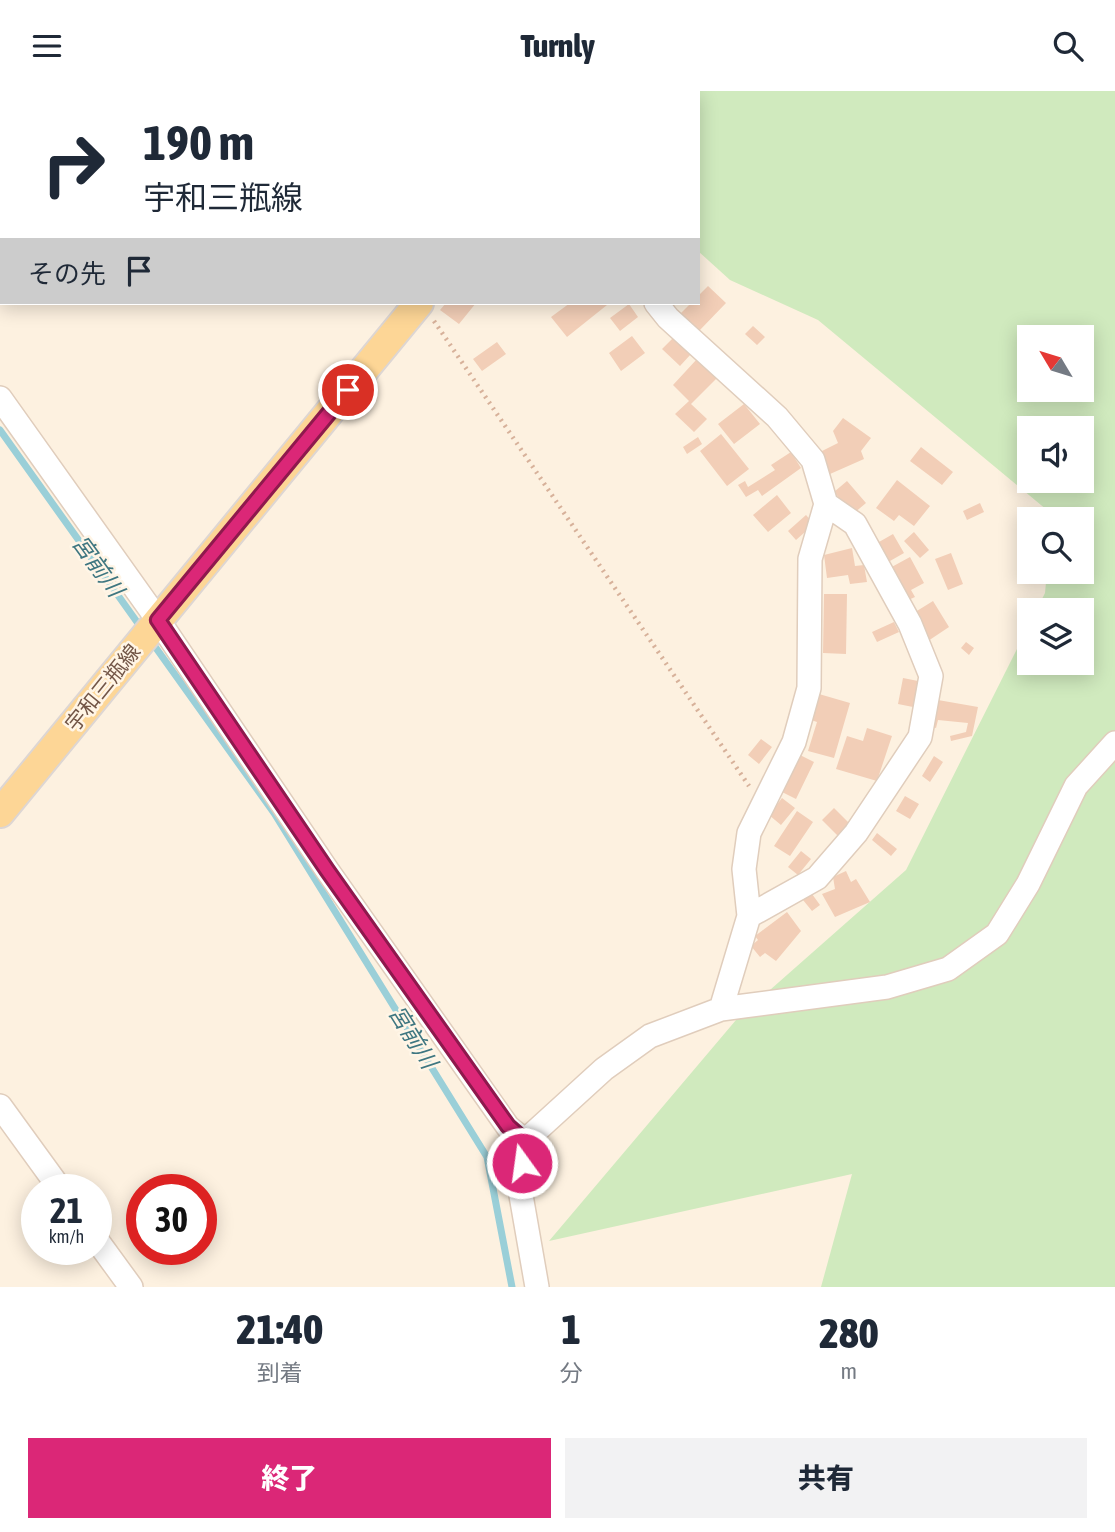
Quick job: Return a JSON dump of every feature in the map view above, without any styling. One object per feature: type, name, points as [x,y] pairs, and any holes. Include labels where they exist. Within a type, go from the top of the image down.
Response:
[{"type":"main road","name":"宇和三瓶線","points":[[0,813],[158,620],[424,309]]},
{"type":"street","points":[[658,305],[668,318],[777,417],[813,460],[826,504],[810,559],[809,688],[794,742],[749,833],[744,869],[749,916],[721,1009]]},
{"type":"street","points":[[0,398],[158,620],[358,914],[508,1126],[525,1141]]},
{"type":"street","points":[[749,916],[817,878],[848,842],[920,737],[931,676],[910,624],[855,524],[826,504]]},
{"type":"street","points":[[537,1287],[519,1184],[525,1141],[604,1069],[650,1036],[721,1009],[887,987],[948,969],[997,935],[1028,884],[1076,786],[1115,743]]},
{"type":"street","points":[[0,1106],[49,1174]]},
{"type":"street","points":[[112,1261],[131,1287]]},
{"type":"path","points":[[424,309],[757,798],[765,803]]},
{"type":"green space","points":[[700,91],[1115,91],[1115,1287],[821,1287],[852,1174],[549,1241],[736,1020],[906,870],[1017,649],[1017,675],[1094,675],[1094,598],[1042,598],[1046,584],[1094,584],[1094,507],[1043,507],[1026,493],[1094,493],[1094,416],[1017,416],[1017,485],[818,320],[730,280],[700,253]]},
{"type":"building","points":[[708,286],[726,303],[699,331],[681,313],[689,305],[700,305],[700,294]]},
{"type":"building","points":[[444,305],[474,305],[459,324],[440,310]]},
{"type":"building","points":[[567,305],[607,305],[567,337],[551,317]]},
{"type":"building","points":[[628,305],[638,317],[620,331],[610,318]]},
{"type":"building","points":[[753,326],[765,337],[757,345],[745,334]]},
{"type":"building","points":[[632,336],[645,353],[621,371],[609,353]]},
{"type":"building","points":[[673,338],[691,354],[680,366],[662,349]]},
{"type":"building","points":[[497,342],[506,354],[482,371],[473,359]]},
{"type":"building","points":[[697,359],[717,378],[691,404],[707,419],[694,432],[675,414],[689,401],[673,385]]},
{"type":"building","points":[[744,404],[760,424],[734,444],[718,424]]},
{"type":"building","points":[[843,418],[871,438],[861,451],[864,459],[830,474],[820,452],[838,443],[833,431]]},
{"type":"building","points":[[721,434],[749,469],[727,486],[700,451]]},
{"type":"building","points":[[698,437],[702,444],[687,454],[683,447]]},
{"type":"building","points":[[921,447],[953,472],[942,485],[910,461]]},
{"type":"building","points":[[791,452],[801,468],[762,496],[758,490],[746,497],[738,485],[745,481],[748,487],[775,470],[771,465]]},
{"type":"building","points":[[897,480],[930,506],[914,526],[899,515],[894,521],[876,508]]},
{"type":"building","points":[[847,481],[866,503],[853,514],[834,492]]},
{"type":"building","points":[[777,495],[791,513],[768,532],[753,515]]},
{"type":"building","points":[[980,503],[984,512],[967,520],[963,511]]},
{"type":"building","points":[[806,515],[814,524],[796,540],[788,531]]},
{"type":"building","points":[[914,532],[929,550],[920,558],[904,541]]},
{"type":"building","points":[[893,534],[904,553],[883,565],[872,546]]},
{"type":"building","points":[[852,548],[855,566],[864,565],[867,582],[850,584],[848,575],[827,578],[824,555]]},
{"type":"building","points":[[951,553],[963,584],[948,590],[935,559]]},
{"type":"building","points":[[910,557],[924,583],[911,590],[915,597],[906,601],[888,569]]},
{"type":"building","points":[[824,594],[847,594],[846,654],[823,653]]},
{"type":"building","points":[[933,601],[949,627],[928,641],[912,614]]},
{"type":"building","points":[[894,622],[899,632],[877,642],[872,632]]},
{"type":"building","points":[[966,642],[974,648],[969,655],[961,648]]},
{"type":"building","points":[[903,678],[923,682],[918,708],[898,704]]},
{"type":"building","points":[[819,694],[850,703],[834,758],[808,751],[817,722],[811,720]]},
{"type":"building","points":[[938,700],[978,707],[972,736],[951,741],[950,736],[966,732],[968,723],[938,720],[936,728],[933,727]]},
{"type":"building","points":[[867,728],[892,736],[877,781],[836,769],[847,736],[863,741]]},
{"type":"building","points":[[761,739],[772,747],[759,764],[748,755]]},
{"type":"building","points":[[798,754],[814,762],[796,799],[780,791]]},
{"type":"building","points":[[934,756],[943,762],[930,782],[922,776]]},
{"type":"building","points":[[905,796],[919,804],[910,819],[896,811]]},
{"type":"building","points":[[782,798],[795,808],[781,825],[769,815]]},
{"type":"building","points":[[834,808],[850,824],[838,836],[822,820]]},
{"type":"building","points":[[797,811],[813,822],[790,856],[774,846]]},
{"type":"building","points":[[877,833],[897,849],[891,856],[872,840]]},
{"type":"building","points":[[801,851],[811,859],[798,875],[788,867]]},
{"type":"building","points":[[846,871],[851,882],[856,879],[870,902],[835,917],[822,894],[835,889],[833,877]]},
{"type":"building","points":[[812,894],[820,905],[812,911],[803,900]]},
{"type":"building","points":[[787,912],[801,931],[776,961],[765,953],[760,957],[751,946],[758,940],[755,936]]},
{"type":"waterway","name":"宮前川","points":[[0,430],[142,629]]},
{"type":"waterway","name":"宮前川","points":[[151,641],[274,813],[487,1157],[512,1287]]},
{"type":"route","points":[[348,390],[158,620],[342,891],[508,1126],[525,1141],[522,1163]]}]
